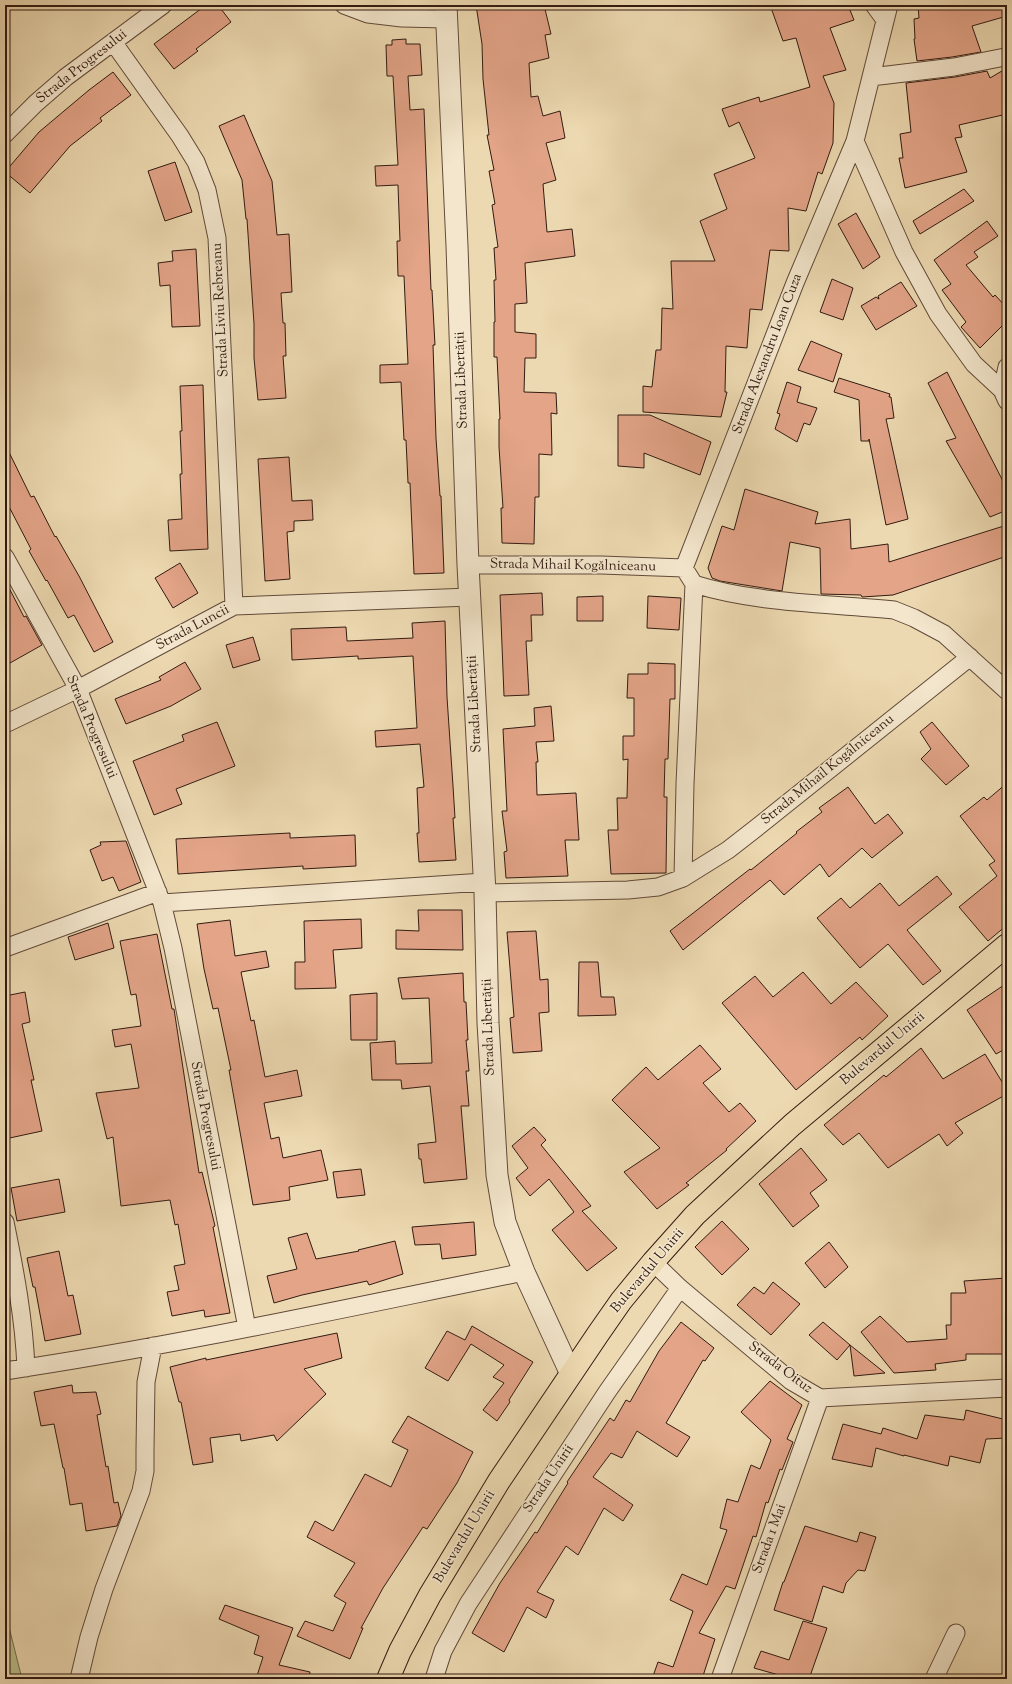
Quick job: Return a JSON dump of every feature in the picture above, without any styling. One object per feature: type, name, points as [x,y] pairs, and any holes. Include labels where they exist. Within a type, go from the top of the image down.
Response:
[{"type":"main road","name":"Bulevardul Unirii","points":[[388,1679],[400,1651],[423,1609],[499,1480],[621,1301],[652,1262],[695,1215],[787,1130],[1007,945]]},
{"type":"street","name":"Strada Progresului","points":[[5,134],[36,103],[66,77],[163,5]]},
{"type":"street","name":"Strada Libertății","points":[[344,5],[368,14],[402,18],[446,12],[457,246],[468,565],[485,887],[489,1031],[497,1175],[505,1222],[524,1272],[571,1374]]},
{"type":"street","points":[[874,5],[887,13],[854,141],[904,252],[938,314],[974,364],[1004,396]]},
{"type":"street","name":"Strada Liviu Rebreanu","points":[[113,42],[180,136],[196,162],[207,190],[213,213],[217,238],[234,606]]},
{"type":"street","points":[[871,77],[954,67],[1005,57]]},
{"type":"street","name":"Strada Alexandru Ioan Cuza","points":[[684,568],[795,283],[854,141]]},
{"type":"street","points":[[1004,396],[1007,367]]},
{"type":"street","name":"Strada Progresului","points":[[5,557],[78,689],[160,898],[173,948],[247,1328]]},
{"type":"street","name":"Strada Mihail Kogălniceanu","points":[[468,565],[601,565],[684,568]]},
{"type":"street","points":[[683,878],[684,784],[694,584],[684,568]]},
{"type":"street","points":[[694,584],[722,593],[755,598],[894,610],[914,618],[944,634],[1007,691]]},
{"type":"street","name":"Strada Luncii","points":[[5,724],[78,689],[234,606],[470,596]]},
{"type":"street","name":"Strada Mihail Kogălniceanu","points":[[485,887],[628,890],[658,887],[683,878],[728,850],[970,658]]},
{"type":"street","points":[[5,948],[160,898],[485,887]]},
{"type":"street","points":[[5,1222],[23,1320],[26,1368]]},
{"type":"street","name":"Strada Oituz","points":[[652,1262],[680,1288],[791,1381],[820,1398],[1007,1388]]},
{"type":"street","points":[[5,1371],[153,1346],[524,1272]]},
{"type":"street","name":"Strada Unirii","points":[[434,1679],[443,1651],[468,1604],[607,1392],[680,1288]]},
{"type":"street","points":[[79,1679],[89,1637],[104,1589],[141,1491],[145,1457],[146,1382],[153,1346]]},
{"type":"street","name":"Strada 1 Mai","points":[[720,1679],[820,1398]]},
{"type":"street","points":[[934,1679],[956,1633]]},
{"type":"green space","points":[[5,1611],[22,1679],[5,1679]]},
{"type":"building","points":[[206,5],[218,5],[231,22],[196,49],[198,51],[174,69],[154,44]]},
{"type":"building","points":[[476,5],[544,5],[551,34],[545,35],[549,58],[529,63],[531,97],[538,96],[543,116],[560,111],[565,138],[546,143],[556,180],[543,184],[547,232],[572,229],[575,256],[525,263],[527,303],[515,304],[515,332],[536,334],[536,358],[525,358],[524,392],[556,393],[557,414],[551,413],[552,455],[539,454],[539,497],[535,497],[534,544],[502,543],[501,508],[503,508],[499,447],[500,419],[497,357],[494,357],[494,280],[496,280],[494,248],[498,247],[492,205],[495,204],[489,171],[494,170],[487,135],[489,135],[483,79],[482,44]]},
{"type":"building","points":[[770,5],[848,5],[854,20],[830,28],[846,70],[823,76],[834,103],[833,143],[822,174],[818,172],[806,211],[788,208],[789,251],[770,250],[762,310],[750,309],[747,348],[726,346],[725,392],[727,392],[721,417],[643,412],[643,386],[652,387],[656,350],[661,350],[662,308],[673,309],[671,261],[715,261],[700,221],[727,209],[714,174],[755,158],[739,122],[729,127],[722,109],[759,97],[760,102],[810,87],[796,38],[783,41]]},
{"type":"building","points":[[918,5],[1007,5],[1007,16],[972,26],[981,52],[917,61],[914,39],[914,19],[919,18]]},
{"type":"building","points":[[406,39],[406,44],[420,44],[422,75],[408,76],[410,110],[424,109],[431,290],[435,345],[433,345],[436,438],[441,496],[444,573],[414,574],[410,483],[408,483],[406,440],[404,440],[401,382],[380,383],[380,365],[408,364],[404,276],[398,276],[397,241],[400,241],[398,185],[376,186],[375,166],[398,165],[393,76],[387,76],[386,45],[392,45],[392,40]]},
{"type":"building","points":[[1007,68],[1007,114],[959,125],[962,137],[955,138],[967,172],[905,188],[899,158],[903,158],[900,134],[911,132],[906,83],[955,77],[987,71],[990,78]]},
{"type":"building","points":[[113,72],[131,95],[100,118],[102,121],[70,146],[30,193],[5,172],[39,132]]},
{"type":"building","points":[[244,115],[272,181],[277,235],[289,234],[292,292],[281,293],[283,323],[285,323],[286,356],[283,356],[286,398],[258,400],[254,358],[254,324],[247,219],[242,180],[219,126]]},
{"type":"building","points":[[175,162],[192,212],[165,221],[148,171]]},
{"type":"building","points":[[964,189],[974,201],[920,234],[913,221]]},
{"type":"building","points":[[856,213],[880,257],[863,269],[838,224]]},
{"type":"building","points":[[987,221],[998,236],[974,252],[978,257],[966,265],[993,297],[995,295],[1007,308],[1007,321],[980,348],[961,327],[966,322],[942,290],[951,284],[934,260]]},
{"type":"building","points":[[196,249],[200,326],[172,327],[170,285],[160,286],[158,263],[173,261],[172,251]]},
{"type":"building","points":[[832,279],[853,288],[843,320],[820,312]]},
{"type":"building","points":[[901,282],[917,306],[876,330],[861,306],[876,297],[879,299],[878,296]]},
{"type":"building","points":[[811,341],[842,354],[833,382],[798,370]]},
{"type":"building","points":[[947,372],[1007,489],[1007,510],[990,517],[946,441],[956,438],[928,383]]},
{"type":"building","points":[[839,378],[890,394],[889,397],[891,397],[894,418],[886,419],[908,519],[886,525],[869,439],[869,441],[861,441],[859,400],[834,392]]},
{"type":"building","points":[[787,382],[801,387],[797,402],[817,408],[810,425],[804,423],[797,442],[775,429],[780,414],[777,413]]},
{"type":"building","points":[[203,385],[208,549],[170,551],[168,520],[182,519],[180,431],[182,431],[180,386]]},
{"type":"building","points":[[618,415],[650,415],[711,442],[700,475],[644,453],[644,468],[618,466]]},
{"type":"building","points":[[5,444],[31,497],[34,496],[55,537],[56,536],[79,576],[113,642],[94,652],[74,615],[68,618],[47,580],[46,581],[29,551],[31,549],[5,499]]},
{"type":"building","points":[[289,457],[292,501],[312,500],[313,520],[294,521],[294,531],[287,532],[290,579],[265,581],[258,459]]},
{"type":"building","points":[[745,489],[818,512],[815,524],[850,519],[851,549],[888,544],[889,562],[1007,525],[1007,556],[893,595],[862,597],[861,595],[821,594],[820,548],[790,542],[782,591],[720,581],[712,578],[708,568],[722,526],[734,530]]},
{"type":"building","points":[[180,563],[198,593],[173,608],[155,578]]},
{"type":"building","points":[[5,580],[24,617],[26,616],[42,645],[10,663],[5,653]]},
{"type":"building","points":[[542,593],[543,615],[531,615],[532,641],[526,641],[529,695],[504,696],[500,595]]},
{"type":"building","points":[[603,596],[603,621],[577,621],[577,597]]},
{"type":"building","points":[[648,596],[681,598],[679,630],[647,628]]},
{"type":"building","points":[[445,621],[447,697],[455,818],[453,818],[456,860],[419,862],[417,833],[419,833],[417,788],[424,787],[420,744],[376,747],[375,731],[417,728],[413,656],[358,659],[358,656],[292,660],[291,629],[346,627],[347,641],[413,638],[412,623]]},
{"type":"building","points":[[253,637],[260,660],[233,668],[226,645]]},
{"type":"building","points":[[185,662],[201,689],[171,706],[126,724],[115,699],[161,680],[159,677]]},
{"type":"building","points":[[648,663],[675,664],[675,699],[670,699],[668,759],[665,759],[664,797],[667,797],[666,873],[611,874],[608,830],[618,830],[617,798],[627,798],[628,759],[623,760],[623,736],[634,736],[634,698],[627,698],[628,674],[648,674]]},
{"type":"building","points":[[551,706],[554,741],[536,742],[538,762],[536,762],[537,795],[576,793],[579,840],[565,840],[568,876],[506,878],[504,852],[507,851],[502,811],[507,811],[503,729],[535,726],[534,708]]},
{"type":"building","points":[[217,722],[235,766],[176,789],[182,804],[154,815],[133,761],[184,741],[182,735]]},
{"type":"building","points":[[932,722],[969,766],[946,785],[921,759],[931,749],[920,732]]},
{"type":"building","points":[[1007,783],[1007,925],[988,941],[959,907],[997,876],[989,865],[995,861],[960,816],[984,797],[987,800]]},
{"type":"building","points":[[848,787],[875,824],[888,814],[903,833],[872,858],[862,848],[829,877],[820,864],[784,895],[770,880],[683,950],[670,931],[797,833],[796,832],[822,812],[819,808]]},
{"type":"building","points":[[290,833],[290,838],[355,835],[356,866],[303,869],[303,866],[178,874],[176,839]]},
{"type":"building","points":[[126,841],[141,882],[119,891],[113,877],[102,881],[90,850],[101,845],[100,842]]},
{"type":"building","points":[[937,876],[952,894],[907,930],[941,971],[923,985],[888,944],[860,968],[817,918],[841,898],[850,908],[880,883],[899,906]]},
{"type":"building","points":[[418,910],[462,910],[463,950],[396,949],[396,930],[419,931]]},
{"type":"building","points":[[361,919],[362,948],[333,950],[336,988],[295,989],[295,962],[305,962],[304,921]]},
{"type":"building","points":[[230,920],[235,956],[266,951],[269,967],[241,972],[251,1021],[254,1020],[265,1077],[297,1070],[302,1096],[264,1103],[271,1139],[279,1137],[283,1158],[321,1150],[328,1180],[289,1187],[290,1200],[253,1205],[229,1070],[231,1070],[218,1008],[213,1009],[204,969],[197,924]]},
{"type":"building","points":[[108,923],[114,948],[75,960],[68,937]]},
{"type":"building","points":[[536,931],[540,980],[548,979],[549,1012],[539,1013],[542,1051],[513,1053],[510,1018],[514,1017],[507,932]]},
{"type":"building","points":[[157,934],[172,1009],[174,1009],[199,1173],[202,1172],[215,1226],[213,1227],[230,1313],[205,1317],[204,1310],[172,1316],[167,1292],[179,1290],[174,1266],[185,1264],[178,1224],[175,1225],[170,1200],[121,1206],[113,1137],[107,1139],[96,1093],[139,1088],[131,1044],[115,1047],[112,1030],[141,1026],[136,994],[131,995],[120,941]]},
{"type":"building","points":[[579,962],[598,962],[601,997],[614,997],[616,1015],[578,1016]]},
{"type":"building","points":[[803,972],[831,1004],[856,982],[888,1016],[862,1040],[860,1037],[796,1090],[722,1003],[755,976],[773,997]]},
{"type":"building","points":[[463,973],[468,1040],[466,1040],[469,1071],[466,1071],[469,1106],[461,1106],[467,1179],[424,1183],[421,1159],[419,1159],[418,1144],[436,1142],[430,1086],[402,1089],[401,1080],[372,1080],[370,1043],[395,1041],[396,1064],[432,1063],[429,998],[402,999],[398,978]]},
{"type":"building","points":[[1007,983],[1007,1048],[996,1054],[967,1010]]},
{"type":"building","points":[[25,992],[30,1022],[22,1024],[34,1080],[31,1080],[42,1131],[5,1139],[5,996]]},
{"type":"building","points":[[377,993],[377,1040],[351,1040],[350,995]]},
{"type":"building","points":[[700,1045],[721,1069],[703,1083],[729,1112],[740,1103],[756,1121],[726,1149],[727,1150],[686,1183],[689,1185],[657,1209],[624,1172],[660,1148],[612,1100],[646,1067],[658,1080]]},
{"type":"building","points":[[921,1048],[943,1079],[985,1054],[1007,1090],[1007,1094],[955,1123],[963,1133],[947,1146],[939,1134],[888,1168],[859,1133],[843,1145],[824,1125],[884,1075],[886,1077]]},
{"type":"building","points":[[534,1127],[546,1140],[541,1145],[591,1206],[582,1211],[617,1248],[587,1271],[552,1230],[574,1212],[549,1179],[530,1196],[516,1178],[528,1168],[512,1146]]},
{"type":"building","points":[[801,1148],[827,1180],[810,1193],[819,1206],[793,1227],[759,1184]]},
{"type":"building","points":[[361,1169],[365,1195],[337,1198],[333,1172]]},
{"type":"building","points":[[59,1179],[65,1212],[17,1221],[11,1188]]},
{"type":"building","points":[[722,1221],[749,1249],[722,1275],[695,1247]]},
{"type":"building","points":[[474,1222],[476,1255],[442,1259],[440,1244],[415,1245],[412,1227]]},
{"type":"building","points":[[307,1233],[316,1259],[359,1251],[358,1250],[395,1241],[403,1274],[369,1285],[367,1281],[302,1295],[274,1303],[267,1276],[297,1269],[288,1238]]},
{"type":"building","points":[[829,1242],[848,1267],[825,1288],[805,1263]]},
{"type":"building","points":[[59,1251],[68,1296],[73,1295],[81,1334],[45,1341],[35,1287],[33,1287],[27,1258]]},
{"type":"building","points":[[1006,1278],[1007,1354],[966,1354],[966,1360],[935,1364],[936,1370],[894,1373],[861,1332],[880,1316],[907,1342],[947,1339],[946,1325],[951,1325],[951,1293],[966,1293],[964,1281]]},
{"type":"building","points":[[773,1282],[800,1304],[771,1335],[737,1305],[754,1287],[764,1294]]},
{"type":"building","points":[[681,1322],[714,1348],[705,1361],[703,1360],[666,1423],[690,1437],[677,1457],[637,1431],[622,1458],[611,1453],[593,1477],[633,1505],[623,1521],[604,1508],[578,1555],[566,1546],[537,1592],[554,1600],[546,1618],[527,1607],[504,1652],[472,1633],[500,1583],[535,1532],[537,1533],[568,1483],[567,1482],[610,1418],[614,1421],[626,1400],[630,1402],[659,1351]]},
{"type":"building","points":[[823,1322],[850,1345],[837,1360],[809,1335]]},
{"type":"building","points":[[472,1326],[533,1362],[509,1400],[510,1402],[497,1421],[483,1410],[504,1383],[493,1377],[504,1365],[471,1344],[448,1381],[425,1368],[447,1331],[465,1340]]},
{"type":"building","points":[[337,1333],[342,1358],[304,1369],[326,1394],[277,1441],[274,1435],[241,1441],[240,1434],[210,1438],[213,1462],[193,1465],[181,1402],[179,1402],[170,1367],[206,1358],[206,1360]]},
{"type":"building","points":[[850,1345],[885,1373],[854,1376]]},
{"type":"building","points":[[770,1381],[802,1405],[787,1439],[793,1442],[782,1470],[780,1469],[768,1503],[766,1502],[756,1537],[753,1536],[735,1589],[726,1586],[699,1633],[715,1639],[702,1679],[652,1679],[658,1662],[673,1667],[693,1611],[670,1600],[682,1574],[707,1585],[727,1530],[720,1528],[727,1499],[738,1502],[751,1465],[760,1469],[771,1440],[741,1412]]},
{"type":"building","points":[[72,1385],[73,1393],[96,1392],[101,1414],[97,1415],[106,1467],[108,1466],[114,1503],[118,1502],[121,1516],[117,1526],[86,1531],[82,1503],[70,1505],[64,1468],[54,1424],[41,1426],[34,1392]]},
{"type":"building","points":[[966,1410],[1007,1420],[1007,1438],[986,1439],[980,1463],[950,1456],[948,1466],[876,1448],[872,1467],[832,1459],[843,1424],[881,1434],[883,1428],[917,1439],[925,1415],[964,1420]]},
{"type":"building","points":[[408,1416],[473,1452],[457,1483],[427,1529],[423,1527],[383,1588],[361,1628],[363,1628],[350,1659],[297,1636],[305,1621],[333,1631],[346,1603],[334,1596],[355,1563],[307,1537],[315,1521],[333,1531],[365,1474],[391,1487],[408,1450],[392,1442]]},
{"type":"building","points":[[805,1526],[857,1542],[860,1532],[876,1537],[865,1571],[858,1570],[846,1583],[843,1593],[823,1586],[812,1622],[774,1610],[783,1582]]},
{"type":"building","points":[[225,1605],[293,1628],[279,1665],[310,1672],[309,1679],[256,1679],[263,1657],[254,1654],[259,1636],[219,1619]]},
{"type":"building","points":[[803,1621],[827,1628],[809,1679],[793,1679],[754,1668],[761,1651],[789,1660]]}]
